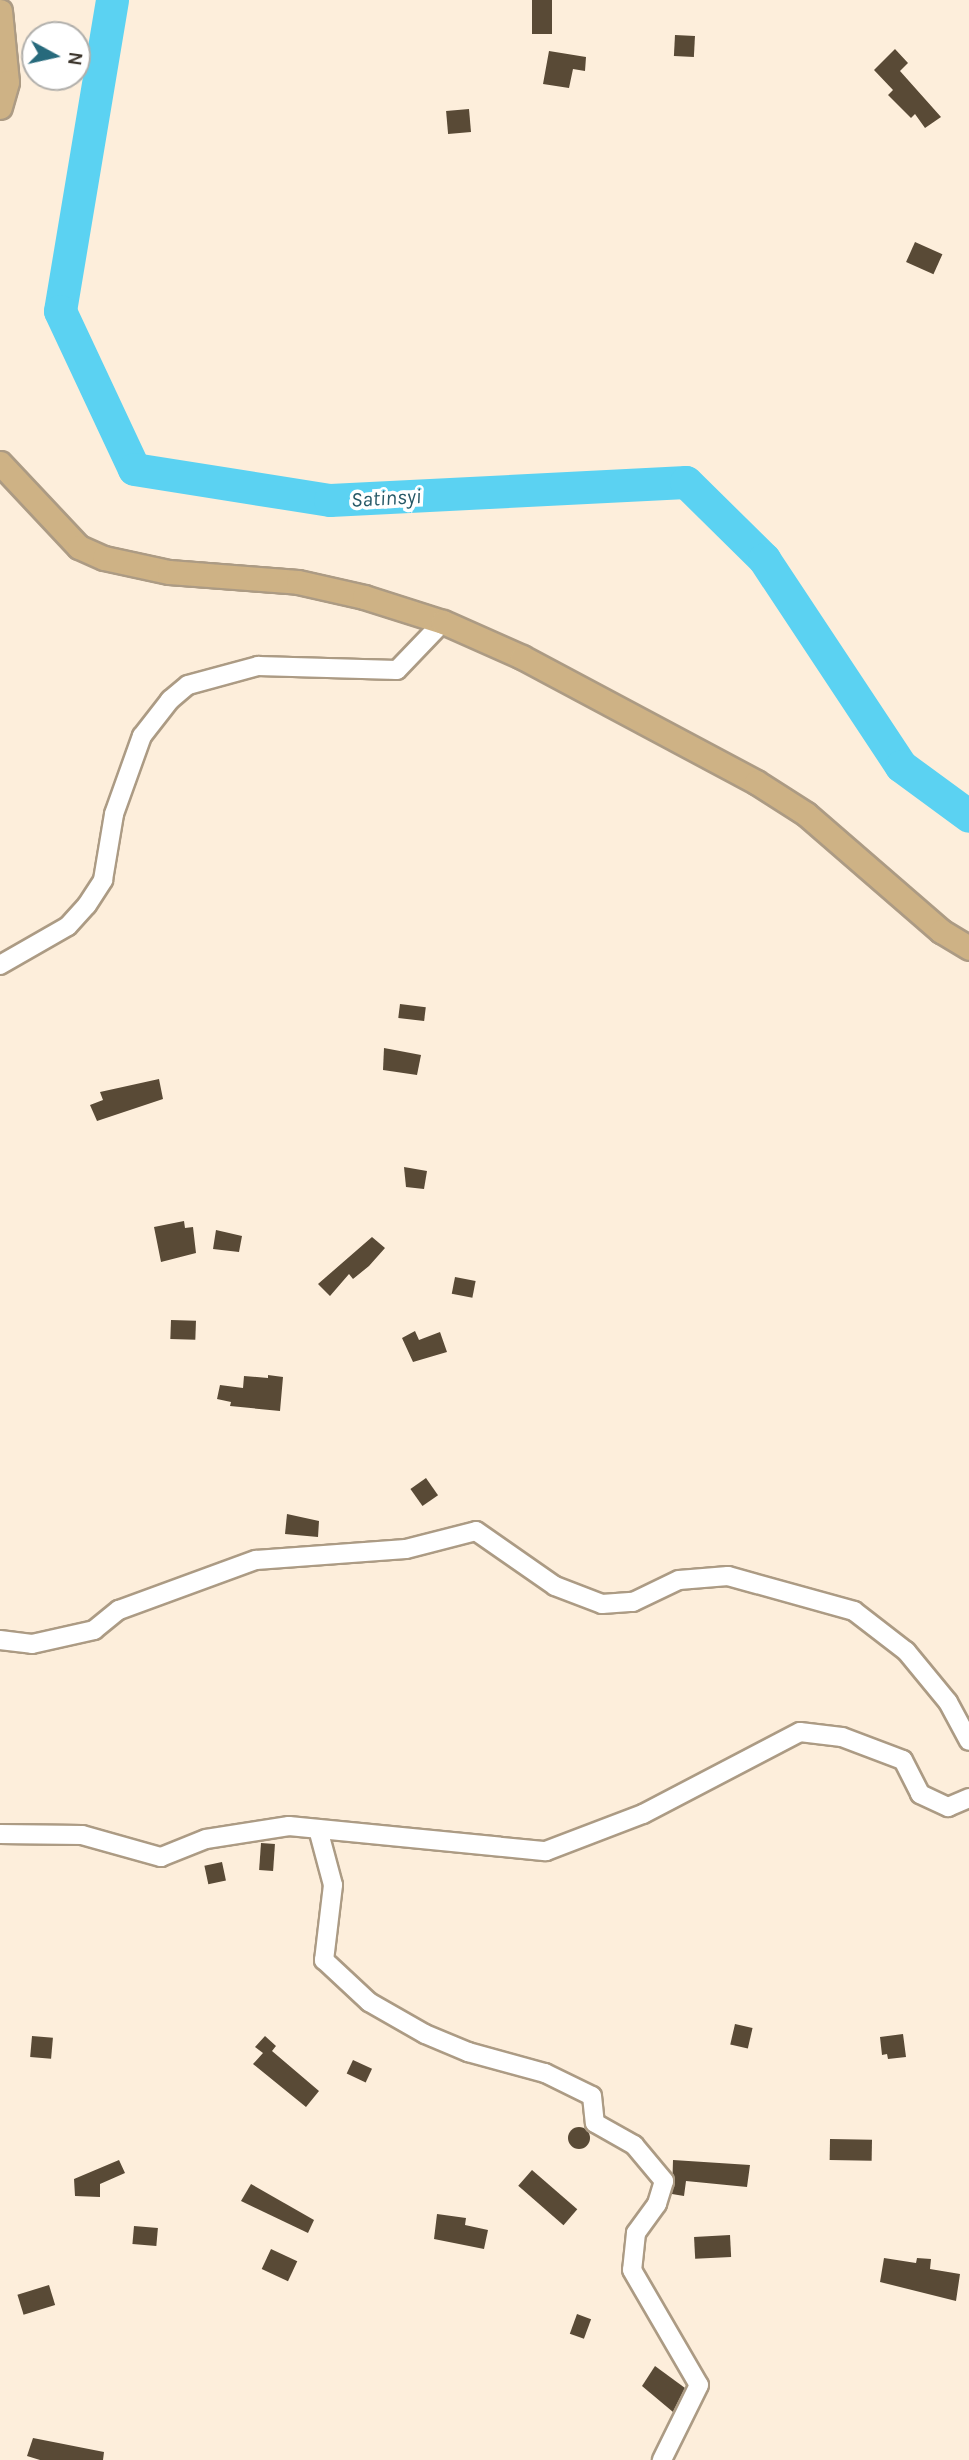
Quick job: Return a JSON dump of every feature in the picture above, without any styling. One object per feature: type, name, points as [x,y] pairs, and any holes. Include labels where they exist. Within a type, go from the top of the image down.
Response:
[{"type":"main road","points":[[0,11],[7,82],[0,107]]},
{"type":"main road","points":[[0,463],[79,547],[104,558],[169,572],[298,582],[443,622],[522,657],[756,782],[806,814],[941,931],[969,948]]},
{"type":"street","points":[[0,965],[68,926],[92,897],[103,880],[114,814],[142,736],[188,685],[258,666],[397,670],[443,622]]},
{"type":"street","points":[[0,1640],[32,1644],[94,1630],[118,1610],[256,1560],[406,1549],[476,1531],[555,1586],[602,1604],[633,1602],[679,1580],[728,1576],[854,1611],[906,1651],[948,1702],[969,1741]]},
{"type":"street","points":[[0,1834],[82,1835],[161,1857],[223,1836],[289,1826],[546,1851],[643,1814],[800,1732],[842,1737],[903,1759],[920,1794],[948,1807],[969,1798]]},
{"type":"street","points":[[318,1829],[333,1885],[324,1960],[369,2003],[425,2034],[468,2052],[545,2073],[592,2096],[596,2123],[634,2146],[664,2181],[657,2204],[636,2233],[632,2270],[699,2385],[662,2460]]},
{"type":"building","points":[[532,0],[552,0],[552,34],[532,34]]},
{"type":"building","points":[[675,35],[695,36],[694,57],[674,56]]},
{"type":"building","points":[[895,49],[908,63],[900,71],[941,117],[925,128],[915,114],[911,118],[888,95],[893,90],[874,70]]},
{"type":"building","points":[[549,51],[586,57],[585,71],[573,69],[569,88],[543,84]]},
{"type":"building","points":[[469,109],[471,132],[448,134],[446,111]]},
{"type":"building","points":[[915,242],[942,254],[933,274],[906,262]]},
{"type":"building","points":[[400,1004],[426,1007],[424,1021],[398,1018]]},
{"type":"building","points":[[384,1048],[421,1055],[417,1075],[383,1070]]},
{"type":"building","points":[[159,1079],[163,1099],[97,1121],[90,1105],[103,1100],[100,1092]]},
{"type":"building","points":[[404,1167],[427,1171],[424,1189],[406,1187]]},
{"type":"building","points":[[184,1221],[185,1228],[193,1227],[196,1253],[161,1262],[154,1227]]},
{"type":"building","points":[[216,1230],[242,1236],[239,1252],[213,1249]]},
{"type":"building","points":[[372,1237],[385,1248],[353,1279],[349,1274],[330,1296],[318,1284]]},
{"type":"building","points":[[455,1277],[476,1281],[472,1298],[452,1294]]},
{"type":"building","points":[[171,1320],[196,1321],[195,1340],[170,1339]]},
{"type":"building","points":[[415,1331],[419,1340],[440,1332],[447,1352],[413,1362],[402,1338]]},
{"type":"building","points":[[268,1375],[283,1377],[280,1411],[230,1406],[231,1402],[217,1399],[220,1385],[243,1388],[244,1376],[268,1378]]},
{"type":"building","points":[[426,1478],[438,1495],[422,1506],[410,1489]]},
{"type":"building","points":[[287,1514],[319,1521],[318,1537],[285,1534]]},
{"type":"building","points":[[261,1843],[275,1844],[273,1871],[259,1870]]},
{"type":"building","points":[[222,1862],[226,1881],[208,1884],[204,1866]]},
{"type":"building","points":[[735,2024],[753,2028],[748,2049],[730,2044]]},
{"type":"building","points":[[903,2034],[906,2057],[888,2059],[887,2054],[882,2055],[880,2037]]},
{"type":"building","points":[[32,2036],[53,2038],[51,2059],[30,2057]]},
{"type":"building","points":[[265,2036],[276,2046],[272,2051],[319,2091],[306,2107],[253,2064],[263,2053],[255,2047]]},
{"type":"building","points":[[353,2060],[372,2069],[366,2082],[347,2074]]},
{"type":"building","points":[[579,2127],[587,2130],[590,2138],[587,2146],[579,2149],[571,2146],[568,2138],[571,2130]]},
{"type":"building","points":[[830,2139],[872,2140],[872,2161],[830,2160]]},
{"type":"building","points":[[119,2160],[125,2173],[100,2184],[100,2197],[75,2196],[74,2179]]},
{"type":"building","points":[[673,2160],[750,2165],[747,2187],[686,2181],[684,2196],[672,2194]]},
{"type":"building","points":[[532,2170],[577,2209],[564,2225],[518,2186]]},
{"type":"building","points":[[251,2184],[314,2220],[308,2233],[241,2201]]},
{"type":"building","points":[[437,2214],[466,2218],[465,2225],[488,2230],[484,2249],[434,2239]]},
{"type":"building","points":[[134,2226],[158,2228],[156,2246],[132,2244]]},
{"type":"building","points":[[730,2235],[731,2257],[695,2259],[694,2237]]},
{"type":"building","points":[[271,2249],[297,2261],[288,2281],[262,2269]]},
{"type":"building","points":[[884,2258],[916,2263],[917,2258],[931,2259],[930,2269],[960,2274],[956,2301],[880,2282]]},
{"type":"building","points":[[49,2285],[55,2305],[24,2315],[17,2295]]},
{"type":"building","points":[[577,2314],[591,2319],[584,2339],[570,2334]]},
{"type":"building","points":[[655,2366],[685,2388],[673,2412],[642,2386]]},
{"type":"building","points":[[33,2438],[104,2452],[103,2460],[40,2460],[27,2456]]},
{"type":"waterway","name":"Satinsyi","points":[[112,0],[60,311],[134,469],[330,500],[686,482],[764,559],[901,766],[969,816]]}]
